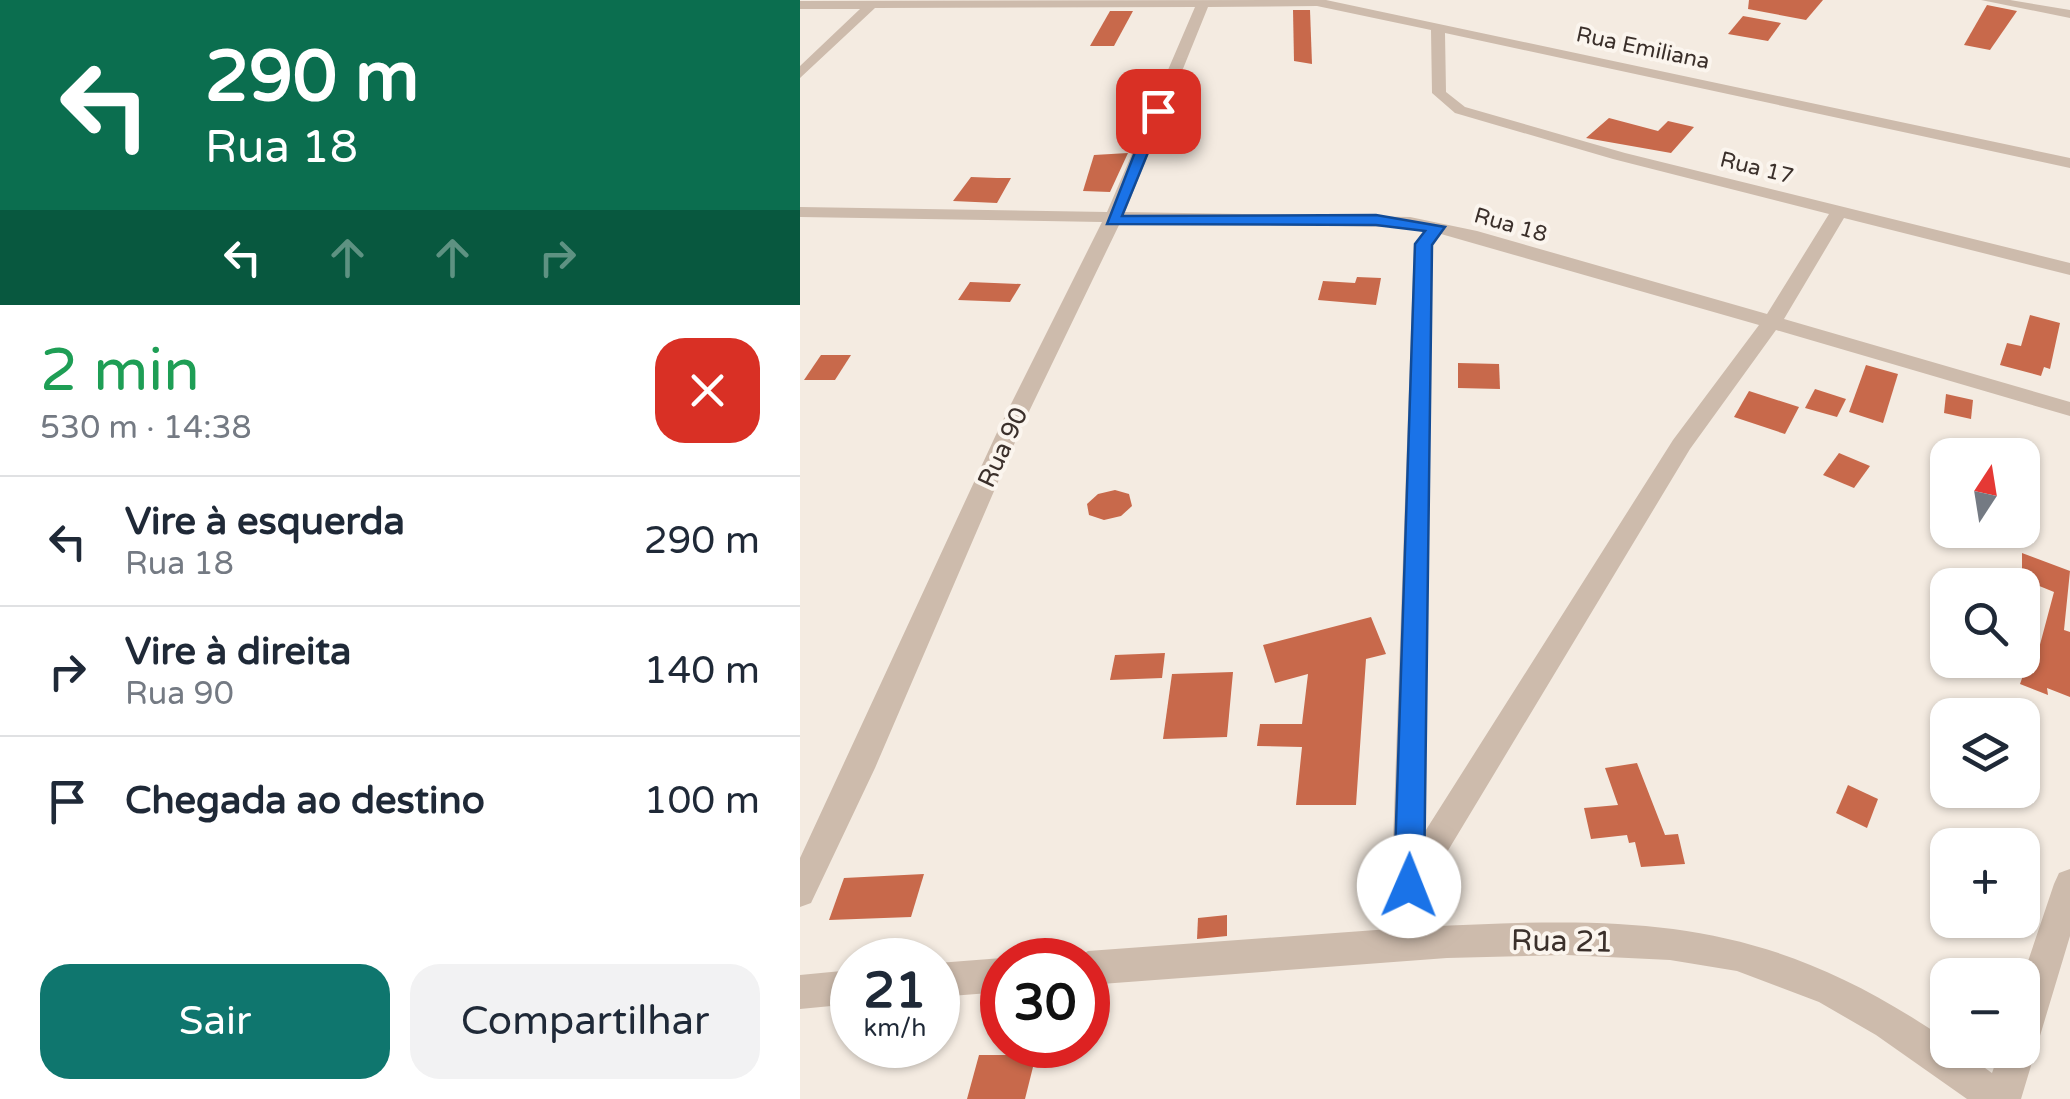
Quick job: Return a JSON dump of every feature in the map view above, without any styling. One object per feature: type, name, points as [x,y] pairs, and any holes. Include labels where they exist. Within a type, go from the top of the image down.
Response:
[{"type":"street","points":[[1986,0],[2070,14]]},
{"type":"street","name":"Rua 90","points":[[800,892],[860,768],[1010,426],[1112,220],[1204,1]]},
{"type":"street","name":"Rua Emiliana","points":[[800,5],[1317,2],[2070,163]]},
{"type":"street","points":[[800,74],[870,4]]},
{"type":"street","name":"Rua 17","points":[[1438,26],[1439,93],[1448,104],[1480,116],[2070,269]]},
{"type":"street","points":[[1409,886],[1681,445],[1772,322],[1839,211]]},
{"type":"street","name":"Rua 18","points":[[800,212],[1112,220],[1376,220],[1437,227],[2070,409]]},
{"type":"street","points":[[1406,942],[1423,244],[1437,227]]},
{"type":"street","points":[[2040,978],[2070,884]]},
{"type":"street","name":"Rua 21","points":[[1110,966],[1406,942],[1562,938],[1704,949],[1768,963],[1866,1006],[2000,1099]]},
{"type":"street","points":[[800,992],[830,989]]},
{"type":"street","points":[[2000,1099],[2011,1068]]},
{"type":"building","points":[[1749,0],[1823,0],[1806,20],[1748,9]]},
{"type":"building","points":[[1987,5],[2017,11],[1990,50],[1964,45]]},
{"type":"building","points":[[1293,10],[1310,10],[1312,64],[1294,61]]},
{"type":"building","points":[[1110,11],[1133,11],[1114,46],[1090,46]]},
{"type":"building","points":[[1743,16],[1781,23],[1768,41],[1728,34]]},
{"type":"building","points":[[1609,118],[1658,131],[1668,121],[1694,127],[1671,153],[1586,138]]},
{"type":"building","points":[[1128,153],[1110,192],[1083,191],[1094,155]]},
{"type":"building","points":[[971,177],[1011,178],[997,203],[953,201]]},
{"type":"building","points":[[1357,277],[1381,278],[1376,305],[1318,300],[1323,281],[1355,283]]},
{"type":"building","points":[[970,282],[1021,284],[1010,302],[958,300]]},
{"type":"building","points":[[2030,315],[2060,323],[2050,369],[2044,367],[2041,376],[2000,365],[2007,343],[2021,346]]},
{"type":"building","points":[[821,355],[851,355],[835,380],[804,380]]},
{"type":"building","points":[[1458,363],[1499,364],[1500,389],[1458,388]]},
{"type":"building","points":[[1866,365],[1898,374],[1883,423],[1849,412]]},
{"type":"building","points":[[1815,389],[1846,399],[1837,417],[1805,408]]},
{"type":"building","points":[[1749,391],[1799,407],[1785,434],[1734,417]]},
{"type":"building","points":[[1946,394],[1973,400],[1971,419],[1944,413]]},
{"type":"building","points":[[1839,453],[1870,466],[1854,488],[1823,475]]},
{"type":"building","points":[[1115,490],[1129,494],[1132,506],[1121,516],[1104,520],[1089,515],[1087,504],[1098,494]]},
{"type":"building","points":[[2022,553],[2070,571],[2064,630],[2070,632],[2070,697],[2047,688],[2048,695],[2020,684],[2022,678],[2040,678],[2040,644],[2054,592],[2040,586],[2040,568],[2022,568]]},
{"type":"building","points":[[1371,617],[1386,654],[1366,659],[1356,805],[1296,805],[1302,747],[1257,746],[1260,724],[1302,724],[1308,674],[1275,683],[1263,645]]},
{"type":"building","points":[[1165,653],[1162,678],[1110,680],[1115,655]]},
{"type":"building","points":[[1233,672],[1227,737],[1163,739],[1172,674]]},
{"type":"building","points":[[1637,763],[1665,835],[1678,834],[1685,864],[1641,867],[1635,842],[1629,843],[1627,835],[1591,839],[1584,808],[1618,805],[1605,768]]},
{"type":"building","points":[[1848,785],[1878,799],[1867,828],[1836,813]]},
{"type":"building","points":[[924,874],[911,917],[829,920],[844,878]]},
{"type":"building","points":[[1227,915],[1227,936],[1197,939],[1198,918]]},
{"type":"building","points":[[979,1055],[980,1068],[1033,1068],[1025,1099],[967,1099]]},
{"type":"route","points":[[1158,111],[1112,220],[1376,220],[1437,227],[1423,244],[1409,886]]}]
